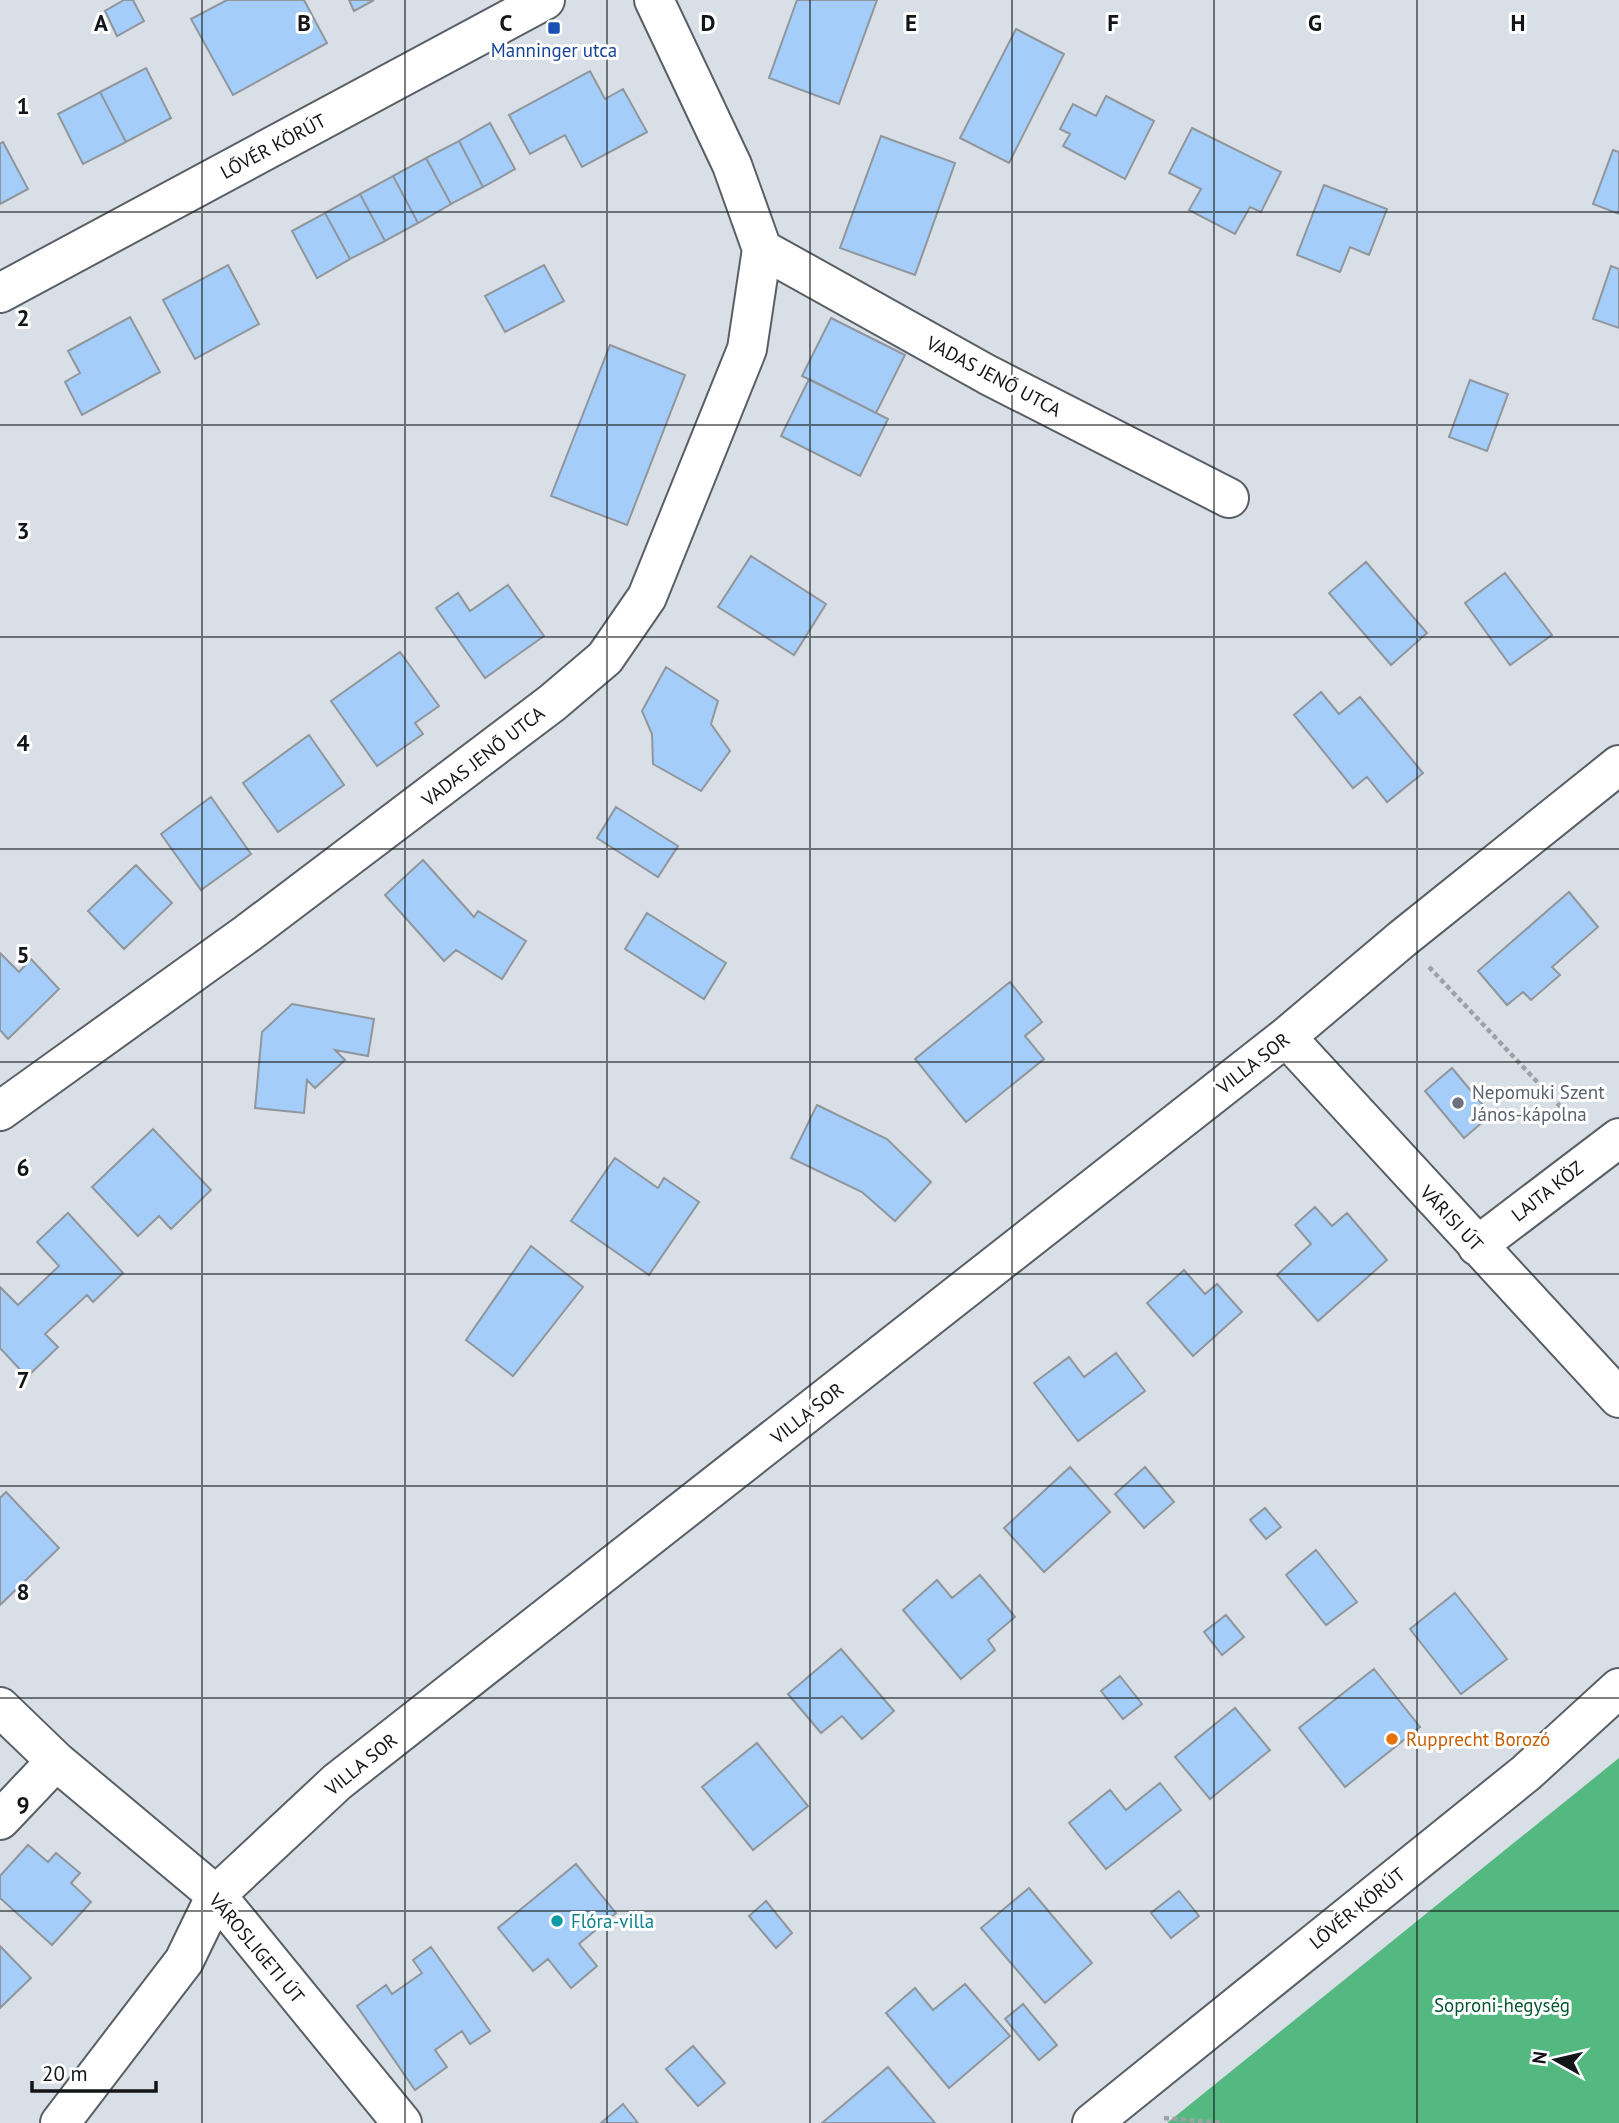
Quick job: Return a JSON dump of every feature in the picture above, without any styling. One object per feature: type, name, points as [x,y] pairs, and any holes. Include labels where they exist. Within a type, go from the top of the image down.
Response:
[{"type":"street","name":"LŐVÉR KÖRÚT","points":[[0,293],[545,0]]},
{"type":"street","name":"VADAS JENŐ UTCA","points":[[0,1111],[418,806],[605,658],[646,597],[747,349],[762,249],[732,165],[654,0]]},
{"type":"street","name":"VADAS JENŐ UTCA","points":[[762,249],[988,376],[1229,498]]},
{"type":"street","name":"VILLA SOR","points":[[60,2123],[184,1961],[216,1895],[337,1782],[1286,1037],[1402,939],[1619,765]]},
{"type":"street","name":"VÁRISI ÚT","points":[[1286,1037],[1619,1398]]},
{"type":"street","name":"LAJTA KÖZ","points":[[1477,1246],[1610,1144]]},
{"type":"street","name":"LŐVÉR KÖRÚT","points":[[1092,2123],[1525,1773],[1619,1688]]},
{"type":"street","name":"VÁROSLIGETI ÚT","points":[[0,1707],[56,1761],[216,1895],[402,2123]]},
{"type":"street","points":[[0,1820],[56,1761]]},
{"type":"path","points":[[1402,939],[1610,1144]]},
{"type":"path","points":[[1126,2093],[1160,2118],[1224,2123]]},
{"type":"green space","name":"Soproni-hegység","points":[[1619,1758],[1619,2123],[1167,2123]]},
{"type":"building","points":[[124,0],[133,0],[144,21],[117,36],[105,11]]},
{"type":"building","points":[[227,0],[304,0],[327,43],[233,95],[191,19]]},
{"type":"building","points":[[349,0],[374,0],[354,11]]},
{"type":"building","points":[[797,0],[877,0],[839,104],[769,78]]},
{"type":"building","points":[[1016,29],[1064,54],[1009,163],[960,138]]},
{"type":"building","points":[[146,68],[171,118],[126,142],[100,92]]},
{"type":"building","points":[[590,71],[605,99],[623,89],[647,132],[582,167],[565,135],[530,154],[509,115]]},
{"type":"building","points":[[100,92],[126,142],[83,164],[58,114]]},
{"type":"building","points":[[1106,96],[1154,121],[1125,179],[1063,146],[1070,134],[1060,129],[1073,104],[1096,116]]},
{"type":"building","points":[[490,123],[515,169],[483,187],[459,141]]},
{"type":"building","points":[[1192,128],[1281,172],[1261,212],[1250,207],[1235,234],[1189,210],[1201,189],[1169,173]]},
{"type":"building","points":[[881,136],[955,163],[915,275],[840,248]]},
{"type":"building","points":[[459,141],[483,187],[451,204],[426,158]]},
{"type":"building","points":[[3,142],[28,189],[0,204],[0,144]]},
{"type":"building","points":[[1613,150],[1619,152],[1619,214],[1593,204]]},
{"type":"building","points":[[426,158],[451,204],[418,223],[393,176]]},
{"type":"building","points":[[393,176],[418,223],[385,241],[360,194]]},
{"type":"building","points":[[1324,185],[1387,209],[1369,255],[1350,247],[1340,272],[1297,255]]},
{"type":"building","points":[[360,194],[385,241],[350,259],[325,213]]},
{"type":"building","points":[[325,213],[350,259],[317,278],[292,231]]},
{"type":"building","points":[[228,265],[259,324],[195,359],[163,300]]},
{"type":"building","points":[[544,265],[564,301],[505,332],[485,296]]},
{"type":"building","points":[[1611,266],[1619,269],[1619,328],[1593,319]]},
{"type":"building","points":[[130,317],[160,372],[82,415],[65,382],[80,373],[68,351]]},
{"type":"building","points":[[831,318],[905,355],[876,413],[802,376]]},
{"type":"building","points":[[610,345],[685,375],[627,525],[551,496]]},
{"type":"building","points":[[809,379],[888,419],[860,476],[781,436]]},
{"type":"building","points":[[1470,380],[1508,394],[1487,451],[1449,437]]},
{"type":"building","points":[[751,556],[826,604],[794,655],[718,607]]},
{"type":"building","points":[[1366,562],[1427,633],[1391,665],[1329,593]]},
{"type":"building","points":[[1505,573],[1552,635],[1510,665],[1465,603]]},
{"type":"building","points":[[508,585],[544,636],[485,678],[436,608],[458,593],[470,611]]},
{"type":"building","points":[[400,652],[439,706],[415,723],[423,734],[377,766],[331,701]]},
{"type":"building","points":[[666,667],[718,701],[711,724],[730,751],[701,791],[653,764],[652,734],[642,711]]},
{"type":"building","points":[[1321,692],[1339,714],[1360,697],[1423,773],[1387,802],[1367,777],[1353,788],[1294,715]]},
{"type":"building","points":[[309,735],[344,785],[278,832],[243,783]]},
{"type":"building","points":[[211,797],[251,854],[201,890],[161,834]]},
{"type":"building","points":[[616,807],[678,846],[658,877],[597,838]]},
{"type":"building","points":[[423,860],[474,917],[478,911],[526,941],[502,979],[456,950],[444,961],[385,895]]},
{"type":"building","points":[[136,865],[172,903],[124,949],[88,911]]},
{"type":"building","points":[[1569,892],[1598,927],[1552,967],[1560,975],[1531,1000],[1523,992],[1507,1005],[1478,971]]},
{"type":"building","points":[[647,913],[726,963],[704,999],[625,949]]},
{"type":"building","points":[[0,953],[19,972],[31,959],[59,989],[8,1039],[0,1030]]},
{"type":"building","points":[[1010,982],[1042,1022],[1025,1036],[1044,1059],[966,1122],[915,1059]]},
{"type":"building","points":[[292,1004],[374,1019],[368,1056],[335,1050],[345,1060],[315,1088],[307,1080],[304,1113],[255,1108],[262,1032]]},
{"type":"building","name":"Nepomuki Szent János-kápolna","points":[[1452,1068],[1491,1115],[1464,1138],[1425,1091]]},
{"type":"building","points":[[817,1105],[887,1139],[931,1182],[895,1221],[862,1192],[791,1158]]},
{"type":"building","points":[[153,1129],[211,1190],[171,1229],[159,1216],[138,1236],[92,1187]]},
{"type":"building","points":[[615,1158],[658,1188],[664,1178],[699,1202],[649,1275],[571,1221]]},
{"type":"building","points":[[1315,1207],[1332,1226],[1347,1213],[1387,1260],[1318,1321],[1277,1275],[1311,1244],[1295,1225]]},
{"type":"building","points":[[68,1213],[123,1273],[93,1302],[87,1295],[45,1334],[58,1347],[27,1377],[0,1348],[0,1287],[18,1305],[59,1266],[37,1242]]},
{"type":"building","points":[[531,1246],[583,1287],[513,1376],[466,1340]]},
{"type":"building","points":[[1184,1270],[1205,1294],[1217,1284],[1242,1312],[1193,1356],[1147,1303]]},
{"type":"building","points":[[1116,1353],[1145,1391],[1078,1441],[1034,1383],[1069,1357],[1084,1377]]},
{"type":"building","points":[[1070,1467],[1110,1512],[1044,1572],[1004,1528]]},
{"type":"building","points":[[1145,1467],[1174,1502],[1144,1528],[1115,1494]]},
{"type":"building","points":[[6,1492],[59,1548],[0,1605],[0,1498]]},
{"type":"building","points":[[1265,1508],[1281,1527],[1266,1539],[1250,1520]]},
{"type":"building","points":[[1316,1550],[1357,1602],[1326,1625],[1286,1575]]},
{"type":"building","points":[[980,1575],[1015,1617],[988,1640],[995,1650],[961,1679],[903,1610],[937,1580],[952,1598]]},
{"type":"building","points":[[1455,1593],[1507,1659],[1461,1694],[1410,1629]]},
{"type":"building","points":[[1226,1615],[1244,1637],[1222,1655],[1204,1632]]},
{"type":"building","points":[[841,1649],[894,1711],[862,1739],[842,1716],[821,1733],[788,1694]]},
{"type":"building","points":[[1374,1669],[1420,1727],[1345,1787],[1299,1728]]},
{"type":"building","points":[[1120,1676],[1142,1704],[1123,1719],[1101,1691]]},
{"type":"building","points":[[1235,1708],[1270,1750],[1210,1799],[1175,1757]]},
{"type":"building","points":[[757,1743],[808,1806],[753,1850],[702,1787]]},
{"type":"building","points":[[1160,1783],[1181,1810],[1106,1869],[1069,1823],[1110,1790],[1126,1810]]},
{"type":"building","points":[[28,1845],[48,1862],[56,1853],[80,1873],[71,1883],[91,1902],[52,1945],[0,1898],[0,1876]]},
{"type":"building","name":"Flóra-villa","points":[[576,1864],[616,1913],[579,1944],[597,1966],[571,1988],[548,1959],[533,1971],[498,1928]]},
{"type":"building","points":[[1029,1888],[1092,1963],[1045,2003],[981,1928]]},
{"type":"building","points":[[1179,1891],[1199,1916],[1171,1938],[1151,1913]]},
{"type":"building","points":[[766,1901],[792,1933],[776,1948],[749,1916]]},
{"type":"building","points":[[0,1946],[31,1978],[0,2008]]},
{"type":"building","points":[[431,1947],[490,2031],[470,2044],[462,2031],[435,2050],[447,2067],[415,2090],[357,2006],[386,1985],[392,1994],[422,1973],[413,1960]]},
{"type":"building","points":[[965,1984],[1010,2036],[949,2088],[886,2013],[915,1988],[933,2010]]},
{"type":"building","points":[[1023,2004],[1057,2045],[1039,2060],[1005,2019]]},
{"type":"building","points":[[693,2046],[725,2083],[698,2106],[666,2069]]},
{"type":"building","points":[[888,2067],[935,2123],[822,2123]]},
{"type":"building","points":[[623,2104],[638,2123],[601,2123]]},
{"type":"place","name":"Manninger utca","points":[[554,28]]},
{"type":"place","name":"Nepomuki Szent János-kápolna","points":[[1458,1103]]},
{"type":"place","name":"Rupprecht Borozó","points":[[1392,1739]]},
{"type":"place","name":"Flóra-villa","points":[[557,1921]]}]
